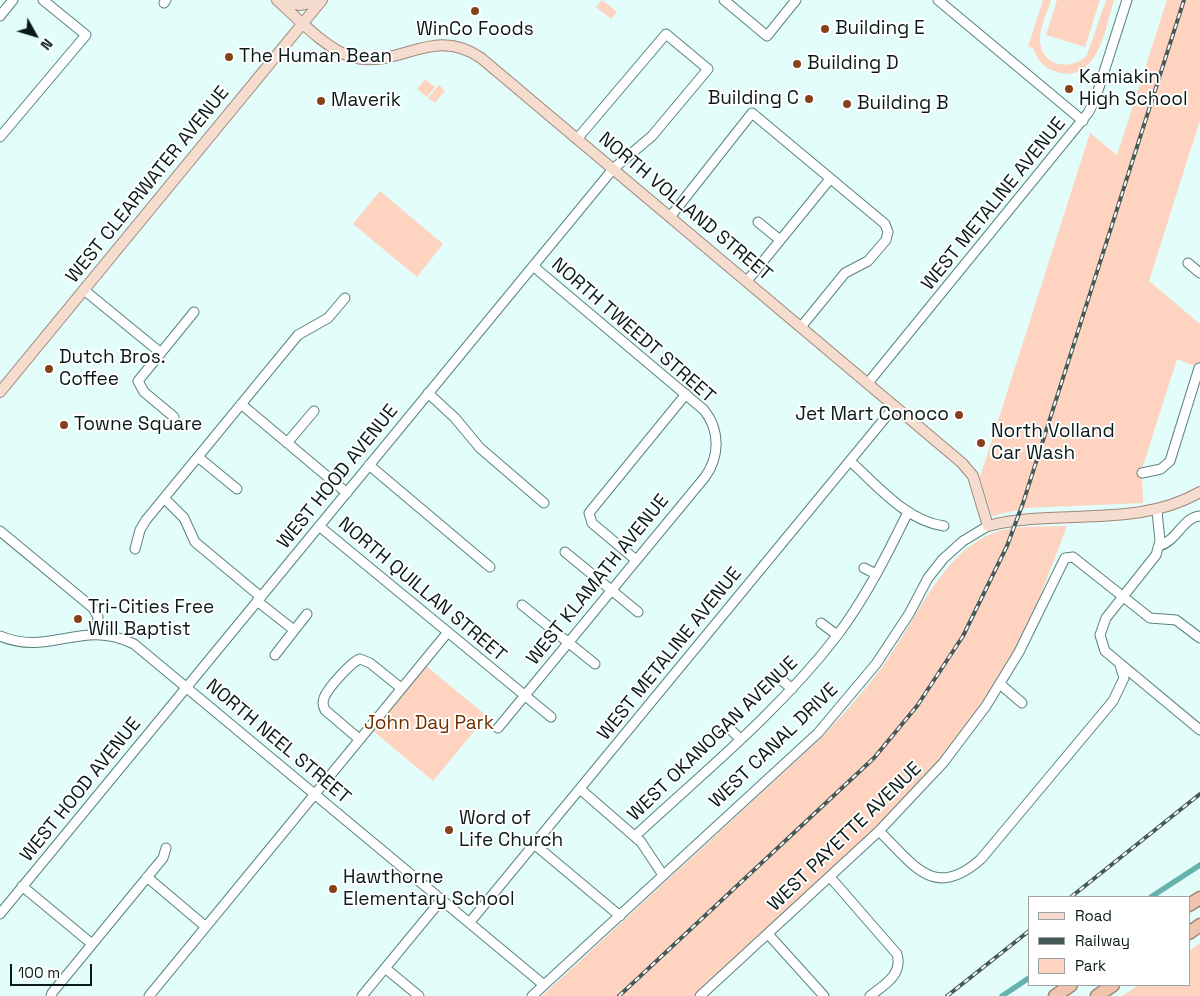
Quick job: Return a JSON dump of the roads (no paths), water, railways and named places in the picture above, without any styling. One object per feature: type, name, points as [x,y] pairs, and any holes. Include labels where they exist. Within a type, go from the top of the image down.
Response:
[{"type":"highway","points":[[1055,996],[1070,986]]},
{"type":"highway","points":[[1097,996],[1112,986]]},
{"type":"main road","points":[[277,0],[299,5],[322,1]]},
{"type":"main road","name":"NORTH VOLLAND STREET","points":[[277,0],[335,49],[353,57],[387,58],[415,48],[438,45],[455,47],[471,52],[747,281],[971,472],[988,526]]},
{"type":"main road","name":"WEST CLEARWATER AVENUE","points":[[0,392],[322,1]]},
{"type":"main road","name":"WEST CANAL DRIVE","points":[[988,526],[1012,520],[1157,510],[1200,492]]},
{"type":"street","points":[[0,16],[14,0]]},
{"type":"street","points":[[0,137],[86,35],[43,0]]},
{"type":"street","points":[[724,0],[767,36],[796,0]]},
{"type":"street","points":[[938,0],[1083,120]]},
{"type":"street","name":"WEST METALINE AVENUE","points":[[868,383],[1083,120],[1095,100],[1127,0]]},
{"type":"street","name":"WEST HOOD AVENUE","points":[[0,914],[613,169],[652,136],[708,69],[666,34],[577,139]]},
{"type":"street","points":[[670,217],[752,113],[885,224],[888,232],[886,240],[871,258],[845,273],[801,327]]},
{"type":"street","points":[[747,281],[830,179]]},
{"type":"street","points":[[758,222],[780,240]]},
{"type":"street","points":[[1188,264],[1200,273]]},
{"type":"street","name":"NORTH TWEEDT STREET","points":[[533,266],[704,410],[711,420],[716,450]]},
{"type":"street","points":[[84,290],[161,353]]},
{"type":"street","points":[[135,549],[142,526],[298,334],[328,318],[345,298]]},
{"type":"street","points":[[174,417],[138,385],[140,379],[194,312]]},
{"type":"street","points":[[1148,474],[1168,464],[1196,391],[1199,368]]},
{"type":"street","points":[[428,393],[455,418],[480,448],[544,503]]},
{"type":"street","points":[[636,560],[592,523],[589,518],[590,511],[686,394]]},
{"type":"street","points":[[241,404],[346,493]]},
{"type":"street","name":"WEST METALINE AVENUE","points":[[470,922],[895,406]]},
{"type":"street","points":[[288,443],[314,411]]},
{"type":"street","name":"WEST KLAMATH AVENUE","points":[[498,728],[708,472],[716,450]]},
{"type":"street","points":[[198,457],[237,489]]},
{"type":"street","points":[[850,461],[908,512],[944,526]]},
{"type":"street","points":[[369,465],[490,567]]},
{"type":"street","points":[[164,498],[184,518],[195,542],[294,630]]},
{"type":"street","points":[[1157,510],[1159,546],[1152,561],[1106,618],[1100,636],[1103,647],[1120,665],[1200,730]]},
{"type":"street","name":"WEST OKANOGAN AVENUE","points":[[635,836],[685,784],[740,739],[792,689],[837,635],[876,574],[908,512]]},
{"type":"street","points":[[1159,546],[1169,541],[1193,517],[1200,516]]},
{"type":"street","name":"NORTH QUILLAN STREET","points":[[319,526],[551,717]]},
{"type":"street","name":"WEST CANAL DRIVE","points":[[532,996],[798,751],[834,715],[889,646],[928,578],[939,564],[963,541],[988,526]]},
{"type":"street","points":[[0,531],[93,608],[98,617],[97,634]]},
{"type":"street","points":[[565,552],[638,612]]},
{"type":"street","name":"WEST PAYETTE AVENUE","points":[[705,994],[879,831],[943,763],[1000,684],[1037,618],[1062,562],[1068,556],[1076,559],[1123,596]]},
{"type":"street","points":[[864,568],[876,574]]},
{"type":"street","points":[[1123,596],[1150,618],[1176,620],[1200,638]]},
{"type":"street","points":[[522,605],[595,664]]},
{"type":"street","points":[[274,655],[307,614]]},
{"type":"street","points":[[821,623],[837,635]]},
{"type":"street","points":[[152,995],[448,632]]},
{"type":"street","name":"NORTH NEEL STREET","points":[[0,636],[25,643],[39,643],[80,634],[97,634],[121,638],[134,644],[187,686],[544,985]]},
{"type":"street","points":[[359,740],[325,710],[323,704],[325,695],[353,662],[360,659],[370,662],[401,688]]},
{"type":"street","points":[[879,831],[926,874],[940,879],[970,868],[980,859],[1113,701],[1124,678],[1120,665]]},
{"type":"street","points":[[776,675],[792,689]]},
{"type":"street","points":[[1000,684],[1022,703]]},
{"type":"street","points":[[731,730],[740,739]]},
{"type":"street","points":[[580,789],[635,836],[663,875]]},
{"type":"street","points":[[534,844],[620,916]]},
{"type":"street","points":[[52,996],[52,993],[163,858],[166,848]]},
{"type":"street","points":[[148,877],[206,927]]},
{"type":"street","points":[[830,877],[897,954],[898,969],[893,978],[870,996]]},
{"type":"street","points":[[22,886],[92,944]]},
{"type":"street","points":[[362,996],[442,899]]},
{"type":"street","points":[[768,934],[824,996]]},
{"type":"street","points":[[385,968],[419,996]]},
{"type":"waterway","points":[[1153,896],[1200,865]]},
{"type":"waterway","points":[[1002,996],[1028,979]]},
{"type":"railway","points":[[619,996],[874,758],[917,706],[963,636],[1007,546],[1023,503],[1184,0]]},
{"type":"railway","points":[[1072,896],[1200,794]]},
{"type":"railway","points":[[947,996],[1028,932]]},
{"type":"place","name":"WinCo Foods","points":[[475,11]]},
{"type":"place","name":"Building E","points":[[825,29]]},
{"type":"place","name":"The Human Bean","points":[[229,57]]},
{"type":"place","name":"Building D","points":[[797,64]]},
{"type":"place","name":"Kamiakin High School","points":[[1069,89]]},
{"type":"place","name":"Building C","points":[[809,99]]},
{"type":"place","name":"Maverik","points":[[321,101]]},
{"type":"place","name":"Building B","points":[[847,104]]},
{"type":"place","name":"Dutch Bros. Coffee","points":[[49,369]]},
{"type":"place","name":"Jet Mart Conoco","points":[[959,415]]},
{"type":"place","name":"Towne Square","points":[[64,425]]},
{"type":"place","name":"North Volland Car Wash","points":[[981,443]]},
{"type":"place","name":"Tri-Cities Free Will Baptist","points":[[78,619]]},
{"type":"place","name":"Word of Life Church","points":[[449,830]]},
{"type":"place","name":"Hawthorne Elementary School","points":[[333,889]]},
{"type":"park label","name":"John Day Park","points":[[429,724]]}]
